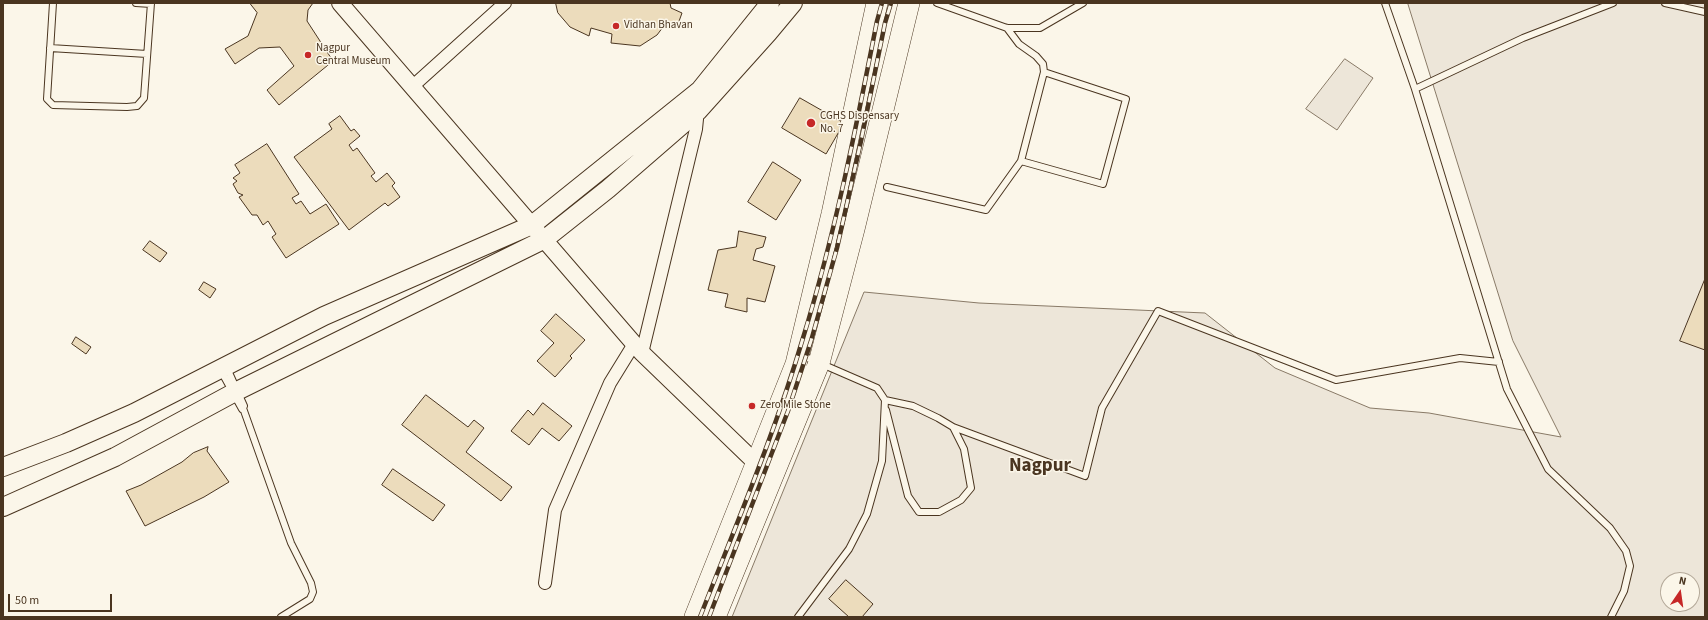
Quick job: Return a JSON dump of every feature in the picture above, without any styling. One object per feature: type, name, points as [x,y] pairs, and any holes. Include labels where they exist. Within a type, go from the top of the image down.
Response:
[{"type":"highway","points":[[695,617],[796,364],[832,214],[877,3]]},
{"type":"highway","points":[[715,617],[819,362],[854,229],[908,3]]},
{"type":"main road","points":[[3,467],[66,443],[134,413],[310,324],[532,225],[700,90],[770,3]]},
{"type":"main road","points":[[3,507],[116,457],[234,392],[545,240],[608,189],[698,111],[793,3]]},
{"type":"main road","points":[[310,324],[319,350]]},
{"type":"street","points":[[340,3],[638,348],[756,463]]},
{"type":"street","points":[[413,86],[505,3]]},
{"type":"street","points":[[545,583],[555,510],[610,383],[638,348],[696,129],[700,90]]},
{"type":"lane","points":[[53,3],[47,99],[53,104],[137,106],[144,98],[151,4],[136,3]]},
{"type":"lane","points":[[937,3],[1007,28],[1040,28],[1083,3]]},
{"type":"lane","points":[[1385,3],[1415,89],[1507,389],[1548,469],[1610,528],[1626,551],[1630,566],[1624,591],[1611,617]]},
{"type":"lane","points":[[1415,89],[1523,38],[1613,3]]},
{"type":"lane","points":[[1665,3],[1705,12]]},
{"type":"lane","points":[[887,187],[986,210],[1021,161],[1044,72],[1043,64],[1036,56],[1019,44],[1007,28]]},
{"type":"lane","points":[[50,48],[147,54]]},
{"type":"lane","points":[[1021,161],[1103,184],[1126,99],[1044,72]]},
{"type":"lane","points":[[885,403],[913,406],[953,427],[1085,476],[1102,408],[1158,311],[1336,380],[1460,358],[1499,362]]},
{"type":"lane","points":[[798,354],[877,388],[885,403],[908,496],[919,512],[939,512],[961,500],[971,488],[964,449],[953,427]]},
{"type":"lane","points":[[223,368],[234,392],[244,406],[243,408],[291,543],[311,583],[313,592],[310,599],[281,617]]},
{"type":"lane","points":[[798,617],[849,549],[867,514],[882,461],[885,403]]},
{"type":"shaded area","points":[[1408,3],[1705,3],[1705,617],[732,617],[864,292],[979,303],[1205,313],[1275,368],[1370,408],[1429,413],[1561,437],[1513,341]]},
{"type":"shaded area","points":[[1345,59],[1373,78],[1337,130],[1306,109]]},
{"type":"building","name":"Nagpur Central Museum","points":[[250,3],[313,3],[308,10],[307,21],[333,61],[279,105],[267,90],[294,66],[280,47],[259,48],[235,64],[225,49],[248,36],[257,13]]},
{"type":"building","name":"Vidhan Bhavan","points":[[556,3],[670,3],[671,8],[682,13],[678,24],[666,23],[657,35],[640,46],[611,43],[612,34],[591,28],[589,36],[570,27],[558,13]]},
{"type":"building","points":[[800,98],[844,123],[826,154],[782,128]]},
{"type":"building","points":[[340,116],[351,131],[354,129],[360,136],[349,145],[353,151],[357,148],[375,173],[371,176],[376,182],[387,173],[395,183],[392,186],[400,197],[388,206],[385,203],[349,230],[294,157],[332,129],[329,124]]},
{"type":"building","points":[[267,144],[299,194],[292,198],[296,204],[301,201],[310,214],[326,204],[339,224],[286,258],[272,237],[276,234],[268,221],[263,225],[257,215],[252,215],[239,197],[243,195],[238,193],[233,184],[237,181],[233,178],[240,173],[235,165]]},
{"type":"building","points":[[773,162],[801,180],[776,220],[748,202]]},
{"type":"building","points":[[739,231],[766,237],[763,247],[756,249],[753,260],[775,266],[765,302],[747,298],[747,312],[725,307],[728,294],[708,290],[718,250],[736,247]]},
{"type":"building","points":[[150,241],[167,253],[160,262],[143,250]]},
{"type":"building","points":[[1705,279],[1705,350],[1680,341]]},
{"type":"building","points":[[204,282],[216,289],[210,298],[199,290]]},
{"type":"building","points":[[556,314],[585,340],[570,356],[572,358],[555,377],[537,361],[554,343],[541,331]]},
{"type":"building","points":[[76,337],[91,347],[86,354],[72,344]]},
{"type":"building","points":[[426,395],[468,427],[474,420],[484,428],[466,452],[512,487],[501,501],[402,425]]},
{"type":"building","points":[[543,403],[572,426],[559,441],[542,428],[529,445],[511,431],[528,410],[533,415]]},
{"type":"building","points":[[208,447],[207,451],[229,482],[204,497],[145,526],[126,491],[141,485],[182,462],[193,453]]},
{"type":"building","points":[[393,469],[445,505],[433,521],[382,485]]},
{"type":"building","points":[[846,580],[873,604],[862,617],[849,617],[829,599]]},
{"type":"railway","points":[[700,617],[768,444],[815,299],[853,141],[882,3]]},
{"type":"railway","points":[[709,617],[788,411],[811,341],[837,248],[885,23],[891,3]]},
{"type":"place","name":"Vidhan Bhavan","points":[[616,26]]},
{"type":"place","name":"Nagpur Central Museum","points":[[308,55]]},
{"type":"place","name":"CGHS Dispensary No. 7","points":[[811,123]]},
{"type":"place","name":"Zero Mile Stone","points":[[752,406]]},
{"type":"district","name":"Nagpur","points":[[1040,467]]}]
